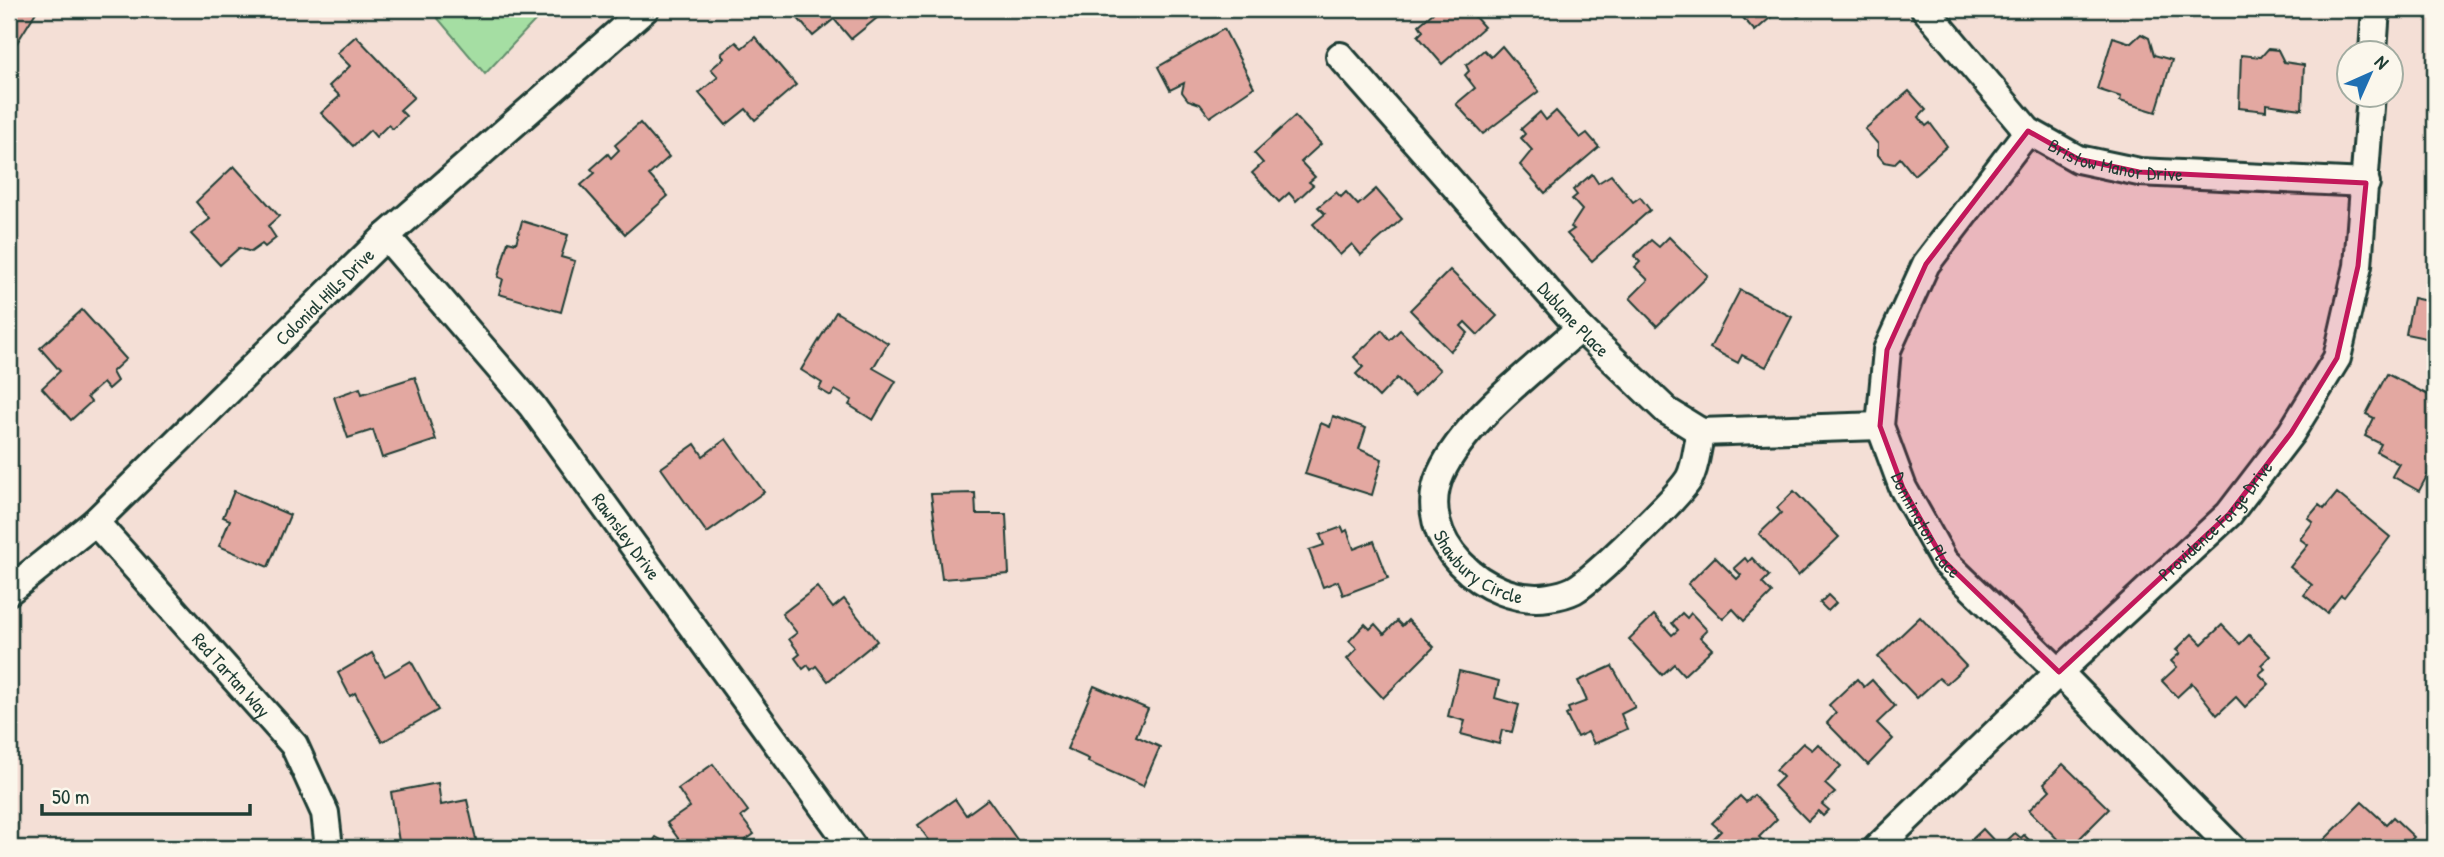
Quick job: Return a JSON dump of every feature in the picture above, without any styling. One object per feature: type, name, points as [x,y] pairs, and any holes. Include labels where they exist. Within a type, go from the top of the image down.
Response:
[{"type":"street","name":"Colonial Hills Drive","points":[[9,591],[95,522],[386,236],[645,9]]},
{"type":"street","name":"Bristow Manor Drive","points":[[1925,9],[2028,131],[2078,159],[2139,172],[2366,183]]},
{"type":"street","points":[[2374,38],[2375,9]]},
{"type":"street","name":"Dublane Place","points":[[1340,56],[1580,328],[1667,411],[1700,432]]},
{"type":"street","name":"Providence Forge Drive","points":[[1877,848],[2059,672],[2229,514],[2291,433],[2336,358],[2358,266],[2370,108]]},
{"type":"street","name":"Donnington Place","points":[[2028,131],[1926,264],[1887,350],[1880,426],[1903,488],[1944,561],[2059,672],[2232,848]]},
{"type":"street","name":"Rawnsley Drive","points":[[386,236],[532,406],[853,848]]},
{"type":"street","name":"Shawbury Circle","points":[[1580,328],[1457,443],[1439,476],[1435,510],[1440,531],[1452,554],[1478,580],[1513,597],[1548,598],[1575,589],[1640,531],[1690,478],[1700,432]]},
{"type":"street","points":[[1700,432],[1880,426]]},
{"type":"street","name":"Red Tartan Way","points":[[95,522],[294,745],[325,813],[329,848]]},
{"type":"highlighted area","points":[[2028,131],[2078,159],[2139,172],[2366,183],[2358,266],[2337,358],[2291,433],[2229,514],[2059,672],[1944,561],[1903,488],[1880,426],[1887,350],[1926,264]]},
{"type":"green space","points":[[430,9],[546,9],[485,74]]},
{"type":"building","points":[[9,9],[36,12],[13,49],[9,46]]},
{"type":"building","points":[[790,9],[888,9],[851,39],[834,19],[813,36]]},
{"type":"building","points":[[1429,9],[1485,9],[1475,17],[1484,27],[1442,64],[1418,36],[1423,31],[1419,25],[1433,13]]},
{"type":"building","points":[[1735,9],[1777,9],[1778,11],[1755,31]]},
{"type":"building","points":[[1791,9],[1809,9],[1798,17]]},
{"type":"building","points":[[1224,29],[1254,87],[1210,117],[1200,104],[1188,100],[1182,92],[1184,83],[1170,90],[1158,67]]},
{"type":"building","points":[[2141,34],[2149,38],[2154,55],[2172,60],[2156,112],[2120,101],[2121,97],[2097,89],[2113,37],[2131,43]]},
{"type":"building","points":[[356,36],[414,97],[400,110],[406,116],[393,129],[388,125],[376,137],[370,130],[353,146],[321,113],[340,96],[329,86],[350,66],[337,53]]},
{"type":"building","points":[[755,37],[796,85],[755,120],[746,109],[726,125],[699,93],[718,77],[711,69],[724,58],[721,54],[736,42],[742,48]]},
{"type":"building","points":[[1502,46],[1539,91],[1483,134],[1456,104],[1475,88],[1465,75],[1469,71],[1466,65],[1484,50],[1491,57]]},
{"type":"building","points":[[2268,49],[2278,50],[2284,62],[2304,65],[2302,109],[2266,104],[2266,111],[2239,108],[2241,55],[2261,57]]},
{"type":"building","points":[[1909,91],[1926,110],[1919,117],[1926,126],[1930,123],[1947,146],[1914,175],[1900,158],[1894,164],[1884,162],[1878,155],[1878,144],[1865,129]]},
{"type":"building","points":[[1556,111],[1580,138],[1587,133],[1599,147],[1545,193],[1520,165],[1532,150],[1521,138],[1525,134],[1521,129],[1540,112],[1546,120]]},
{"type":"building","points":[[1295,116],[1321,144],[1301,162],[1315,177],[1309,182],[1313,185],[1296,201],[1289,193],[1279,202],[1252,173],[1263,163],[1254,153]]},
{"type":"building","points":[[640,123],[669,157],[649,175],[668,196],[625,234],[581,185],[595,173],[591,169],[608,154],[611,158],[619,150],[615,145]]},
{"type":"building","points":[[234,166],[279,216],[268,226],[276,238],[265,247],[262,244],[251,252],[239,248],[220,265],[191,234],[210,219],[196,202]]},
{"type":"building","points":[[1592,174],[1598,183],[1611,175],[1633,202],[1640,197],[1650,210],[1592,261],[1567,234],[1574,229],[1571,227],[1582,210],[1572,199],[1577,195],[1573,190]]},
{"type":"building","points":[[1376,189],[1402,219],[1361,255],[1352,244],[1340,255],[1313,224],[1325,214],[1318,207],[1336,192],[1341,197],[1346,192],[1358,205]]},
{"type":"building","points":[[522,221],[568,235],[561,257],[575,261],[561,312],[499,294],[503,279],[498,277],[508,241],[516,243]]},
{"type":"building","points":[[1669,237],[1708,276],[1657,326],[1630,298],[1648,280],[1635,267],[1640,262],[1634,256],[1651,240],[1659,247]]},
{"type":"building","points":[[2434,269],[2435,340],[2406,334],[2413,298],[2427,301]]},
{"type":"building","points":[[1450,270],[1497,316],[1478,335],[1465,322],[1461,326],[1468,333],[1450,351],[1410,310]]},
{"type":"building","points":[[1740,290],[1792,317],[1766,367],[1742,355],[1738,363],[1710,348]]},
{"type":"building","points":[[82,310],[126,359],[112,372],[117,381],[108,389],[103,383],[87,397],[91,402],[71,420],[42,388],[60,371],[40,348]]},
{"type":"building","points":[[836,312],[888,343],[873,368],[896,381],[873,420],[849,405],[852,400],[835,390],[831,396],[819,389],[822,383],[801,370]]},
{"type":"building","points":[[1382,330],[1390,340],[1400,330],[1440,370],[1414,396],[1397,378],[1379,397],[1356,374],[1363,367],[1354,357]]},
{"type":"building","points":[[2387,374],[2434,398],[2435,396],[2435,461],[2419,491],[2392,476],[2399,464],[2377,452],[2381,444],[2365,436],[2374,418],[2366,414]]},
{"type":"building","points":[[415,377],[436,440],[382,458],[373,430],[348,438],[334,397],[360,388],[362,394]]},
{"type":"building","points":[[1333,416],[1366,428],[1359,449],[1382,459],[1372,495],[1305,474],[1321,423],[1330,427]]},
{"type":"building","points":[[726,439],[764,492],[707,533],[661,468],[695,444],[703,456]]},
{"type":"building","points":[[234,491],[290,515],[268,567],[219,546],[230,520],[223,517]]},
{"type":"building","points":[[1794,491],[1839,537],[1798,576],[1759,534],[1781,513],[1777,508]]},
{"type":"building","points":[[975,493],[976,514],[1006,514],[1009,574],[942,579],[931,494]]},
{"type":"building","points":[[2337,493],[2390,537],[2344,597],[2341,595],[2327,613],[2304,595],[2312,585],[2290,567],[2308,545],[2300,539],[2313,522],[2308,518],[2319,505],[2324,509]]},
{"type":"building","points":[[1342,527],[1344,532],[1347,530],[1354,549],[1374,541],[1388,578],[1343,595],[1338,581],[1323,587],[1309,550],[1324,545],[1320,535]]},
{"type":"building","points":[[1715,557],[1737,579],[1741,575],[1734,568],[1745,558],[1748,562],[1752,558],[1769,576],[1762,583],[1772,593],[1744,621],[1733,609],[1723,619],[1688,584]]},
{"type":"building","points":[[817,587],[833,608],[844,599],[877,641],[828,681],[816,666],[811,670],[808,665],[803,669],[795,658],[800,654],[789,639],[797,633],[782,614]]},
{"type":"building","points":[[1828,595],[1836,603],[1828,611],[1820,603]]},
{"type":"building","points":[[1682,613],[1687,618],[1691,613],[1707,630],[1700,637],[1712,649],[1684,675],[1674,664],[1662,675],[1629,639],[1654,615],[1672,635],[1678,630],[1672,623]]},
{"type":"building","points":[[1920,617],[1966,666],[1946,684],[1939,678],[1917,698],[1878,657]]},
{"type":"building","points":[[1408,620],[1434,647],[1383,698],[1347,659],[1357,649],[1349,641],[1365,624],[1370,629],[1375,624],[1384,634],[1397,621],[1402,626]]},
{"type":"building","points":[[2222,625],[2240,644],[2249,635],[2270,656],[2261,665],[2265,669],[2259,674],[2269,684],[2245,707],[2236,697],[2217,715],[2192,683],[2177,697],[2162,681],[2177,667],[2171,661],[2180,653],[2176,650],[2192,634],[2202,644]]},
{"type":"building","points":[[372,653],[385,676],[411,661],[438,710],[382,742],[355,693],[350,696],[338,673]]},
{"type":"building","points":[[1612,666],[1635,707],[1621,714],[1627,729],[1594,744],[1588,732],[1577,737],[1566,715],[1570,713],[1568,708],[1587,701],[1578,681]]},
{"type":"building","points":[[1459,671],[1499,681],[1495,698],[1519,705],[1512,732],[1502,730],[1499,744],[1461,734],[1465,721],[1448,716]]},
{"type":"building","points":[[1857,679],[1864,687],[1872,680],[1895,706],[1877,723],[1893,739],[1868,765],[1827,723],[1836,713],[1829,705]]},
{"type":"building","points":[[1094,686],[1148,709],[1136,736],[1160,747],[1143,786],[1088,762],[1089,759],[1067,749]]},
{"type":"building","points":[[1803,743],[1812,750],[1818,744],[1841,766],[1825,784],[1835,793],[1822,804],[1829,810],[1823,816],[1818,811],[1808,821],[1774,786],[1783,777],[1776,770]]},
{"type":"building","points":[[713,764],[748,811],[741,817],[754,834],[735,848],[685,848],[667,823],[690,807],[678,789]]},
{"type":"building","points":[[2063,764],[2109,809],[2070,848],[2066,848],[2029,810],[2050,790],[2044,783]]},
{"type":"building","points":[[438,783],[441,805],[467,800],[478,848],[400,848],[391,792]]},
{"type":"building","points":[[1754,795],[1777,819],[1759,837],[1771,848],[1718,848],[1711,841],[1721,831],[1712,823],[1740,796],[1746,802]]},
{"type":"building","points":[[955,799],[966,815],[988,799],[1023,848],[941,848],[938,844],[934,847],[918,825]]},
{"type":"building","points":[[2362,802],[2386,824],[2393,817],[2414,837],[2403,848],[2316,848]]},
{"type":"building","points":[[1983,829],[2000,847],[2015,833],[2021,838],[2024,835],[2037,848],[1963,848]]},
{"type":"building","points":[[656,837],[665,842],[664,848],[650,846]]}]
